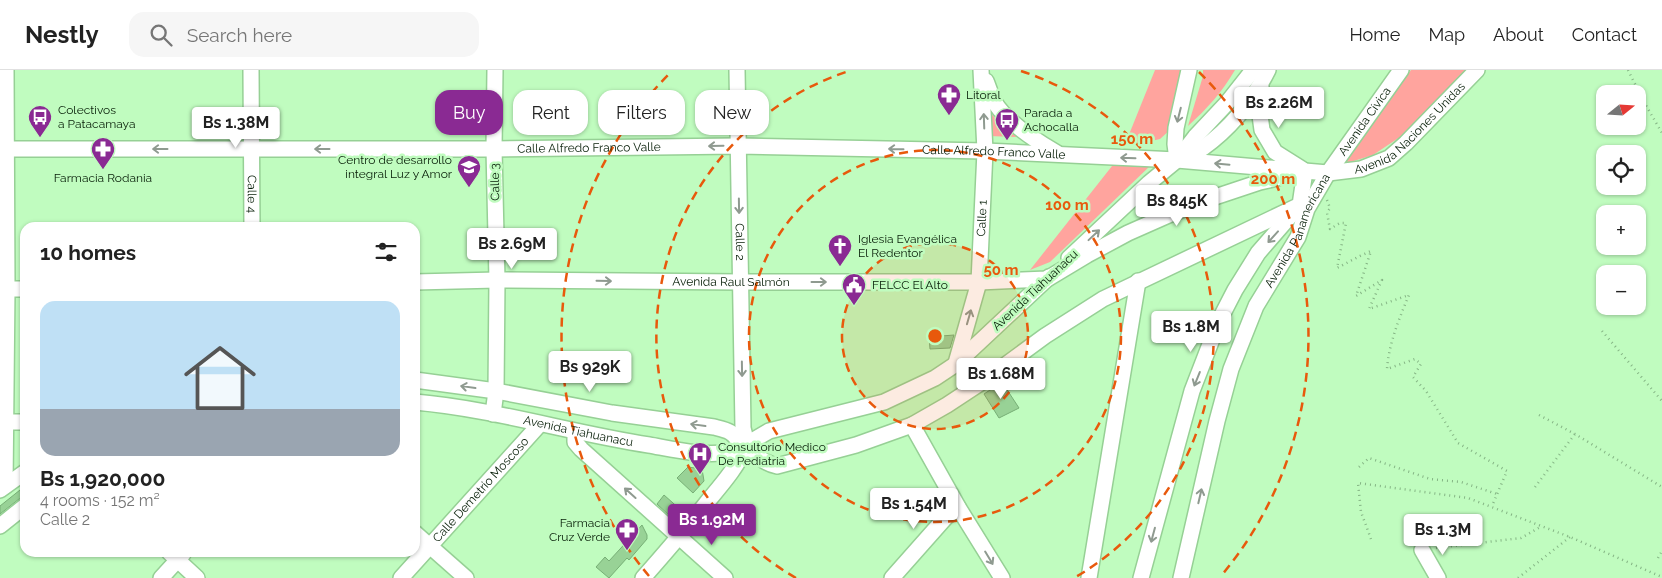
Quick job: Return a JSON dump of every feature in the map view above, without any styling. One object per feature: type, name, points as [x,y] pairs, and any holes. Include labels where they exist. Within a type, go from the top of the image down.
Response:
[{"type":"street","points":[[2,488],[3,149],[6,70]]},
{"type":"street","name":"Calle 4","points":[[251,70],[252,222]]},
{"type":"street","name":"Calle 3","points":[[493,414],[496,391],[497,280],[494,149],[495,70]]},
{"type":"street","name":"Calle 2","points":[[737,70],[743,443]]},
{"type":"street","points":[[982,70],[995,104],[1013,122],[1038,142],[1061,155]]},
{"type":"street","name":"Calle 1","points":[[956,364],[979,282],[985,151],[982,70]]},
{"type":"street","points":[[1177,160],[1176,128],[1189,70]]},
{"type":"street","points":[[1177,160],[1195,136],[1250,76],[1253,70]]},
{"type":"street","name":"Avenida Cívica","points":[[1328,173],[1401,70]]},
{"type":"street","name":"Avenida Naciones Unidas","points":[[1177,160],[1328,173],[1361,169],[1388,158],[1406,144],[1478,70]]},
{"type":"street","points":[[1177,160],[1203,148],[1231,124],[1251,100],[1265,76]]},
{"type":"street","points":[[743,443],[762,461],[777,466],[856,445],[912,425],[985,380],[1076,315],[1103,299],[1300,205],[1305,171],[1275,152],[1262,130],[1259,108],[1265,76]]},
{"type":"street","name":"Calle Alfredo Franco Valle","points":[[3,149],[494,149],[738,146],[985,151],[1177,160]]},
{"type":"street","name":"Avenida Tiahuanacu","points":[[420,403],[493,414],[575,432],[675,450],[710,453],[730,452],[743,443],[769,431],[884,402],[920,386],[956,364],[1149,183],[1177,160]]},
{"type":"street","name":"Avenida Naciones Unidas","points":[[1047,279],[1103,246],[1171,214],[1260,182],[1305,171]]},
{"type":"street","name":"Avenida Panamericana","points":[[1141,578],[1192,391],[1220,321],[1235,290],[1258,253],[1328,173]]},
{"type":"street","name":"Avenida Panamericana","points":[[1181,578],[1217,421],[1231,369],[1256,306],[1298,237],[1307,209],[1328,173]]},
{"type":"street","name":"Avenida Raul Salmón","points":[[420,282],[497,280],[979,282],[1047,279]]},
{"type":"street","points":[[1090,578],[1138,281]]},
{"type":"street","points":[[4,289],[20,289]]},
{"type":"street","name":"Avenida Tiahuanacu","points":[[420,381],[496,391],[612,412],[714,427],[730,431],[743,443]]},
{"type":"street","points":[[2,422],[20,422]]},
{"type":"street","name":"Calle Demetrio Moscoso","points":[[402,578],[540,424]]},
{"type":"street","points":[[912,425],[958,507],[1002,578]]},
{"type":"street","points":[[575,432],[575,442],[581,449],[725,578]]},
{"type":"street","points":[[643,578],[679,538],[733,471],[741,458],[743,443]]},
{"type":"street","points":[[2,488],[20,475]]},
{"type":"street","points":[[892,578],[946,517],[958,507]]},
{"type":"street","points":[[0,526],[20,510]]},
{"type":"street","points":[[420,537],[466,578]]},
{"type":"street","points":[[1422,550],[1438,578]]},
{"type":"street","points":[[161,578],[176,557]]},
{"type":"street","points":[[179,557],[197,578]]},
{"type":"path","points":[[1628,70],[1662,132]]},
{"type":"path","points":[[1326,198],[1330,208],[1327,213],[1330,229],[1346,223],[1337,268],[1371,251],[1356,296],[1382,280],[1370,309],[1408,295],[1396,326],[1387,369],[1415,359],[1421,364],[1413,378],[1426,392],[1458,442],[1507,471],[1492,506]]},
{"type":"path","points":[[1602,331],[1662,401]]},
{"type":"path","points":[[1539,415],[1575,434],[1662,487]]},
{"type":"path","points":[[1535,487],[1575,434]]},
{"type":"path","points":[[1359,467],[1369,458],[1430,479],[1462,482],[1497,494]]},
{"type":"path","points":[[1371,539],[1361,512],[1358,483],[1468,498],[1542,525],[1662,577]]},
{"type":"path","points":[[1422,550],[1521,538],[1542,525]]},
{"type":"path","points":[[1518,578],[1570,537]]},
{"type":"path","points":[[1658,558],[1662,551]]},
{"type":"shaded area","points":[[1155,70],[1187,70],[1171,129],[1160,139],[1143,143],[1126,142]]},
{"type":"shaded area","points":[[1203,70],[1235,70],[1214,100],[1188,126],[1203,76]]},
{"type":"shaded area","points":[[1411,70],[1468,70],[1400,137],[1373,155],[1344,164]]},
{"type":"shaded area","points":[[986,108],[1006,130],[1018,137],[988,136]]},
{"type":"shaded area","points":[[1116,161],[1151,165],[1050,262],[1030,270]]},
{"type":"building","points":[[954,335],[950,348],[930,349],[929,337]]},
{"type":"building","points":[[1002,382],[1019,408],[999,418],[984,394]]},
{"type":"building","points":[[688,467],[702,469],[704,481],[693,493],[677,478]]},
{"type":"building","points":[[20,490],[20,499],[0,514],[0,506]]},
{"type":"building","points":[[664,495],[682,511],[677,517],[672,518],[657,504]]},
{"type":"building","points":[[642,525],[647,539],[629,560],[627,558],[609,578],[596,567],[605,557],[609,561]]},
{"type":"place","name":"Litoral","points":[[949,116]]},
{"type":"place","name":"Colectivos a Patacamaya","points":[[40,138]]},
{"type":"place","name":"Parada a Achocalla","points":[[1007,141]]},
{"type":"place","name":"Farmacia Rodania","points":[[103,170]]},
{"type":"place","name":"Centro de desarrollo integral Luz y Amor","points":[[469,188]]},
{"type":"place","name":"Iglesia Evangélica El Redentor","points":[[840,267]]},
{"type":"place","name":"FELCC El Alto","points":[[854,306]]},
{"type":"place","name":"Consultorio Medico De Pediatria","points":[[700,475]]},
{"type":"place","name":"Farmacia Cruz Verde","points":[[627,551]]}]
